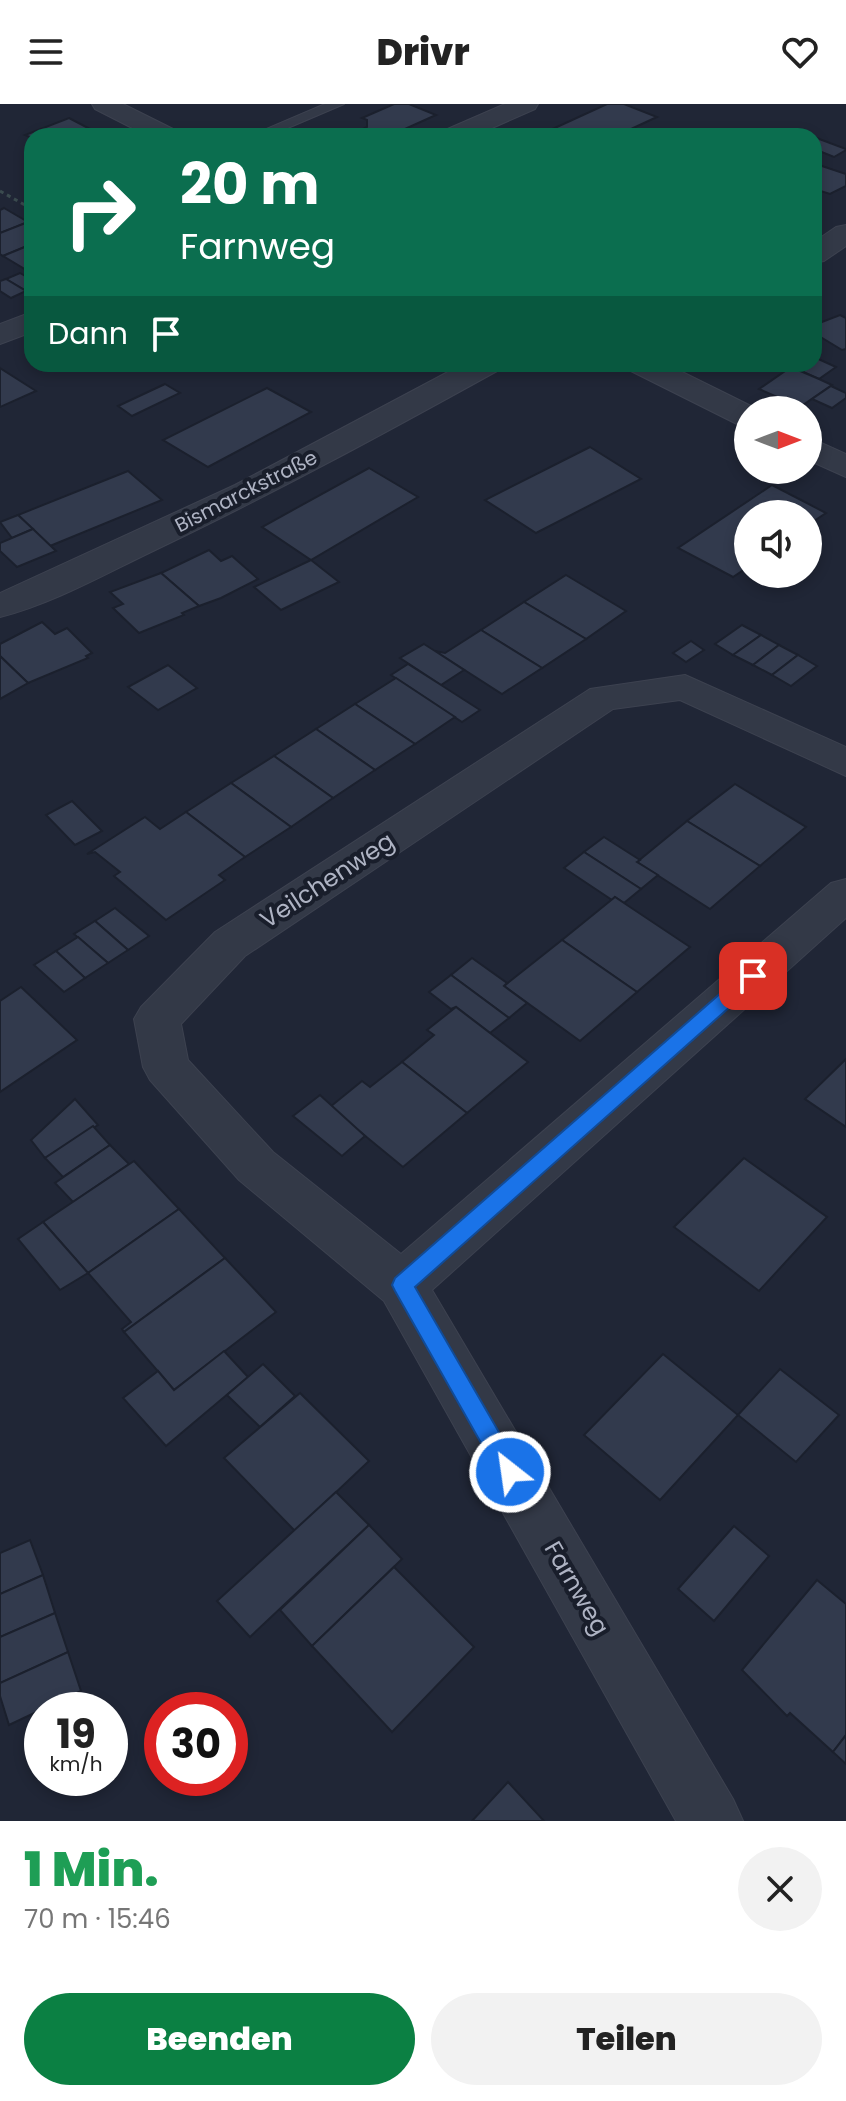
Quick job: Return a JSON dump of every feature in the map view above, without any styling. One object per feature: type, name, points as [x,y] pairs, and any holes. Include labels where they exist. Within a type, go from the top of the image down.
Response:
[{"type":"street","points":[[104,104],[152,128]]},
{"type":"street","points":[[470,128],[526,104]]},
{"type":"street","points":[[822,250],[846,233]]},
{"type":"street","points":[[0,335],[24,324]]},
{"type":"street","name":"Bismarckstraße","points":[[0,606],[110,560],[472,372]]},
{"type":"street","points":[[661,372],[734,410]]},
{"type":"street","points":[[822,454],[846,467]]},
{"type":"street","name":"Veilchenweg","points":[[402,1285],[256,1166],[166,1067],[157,1019],[230,944],[603,698],[685,687],[846,763]]},
{"type":"street","points":[[402,1285],[846,894]]},
{"type":"street","name":"Farnweg","points":[[402,1285],[711,1821]]},
{"type":"lane","points":[[277,128],[337,104]]},
{"type":"path","points":[[0,191],[24,204]]},
{"type":"building","points":[[394,104],[409,104],[436,115],[407,128],[365,128],[367,120],[362,118]]},
{"type":"building","points":[[607,104],[624,104],[657,117],[633,128],[555,128]]},
{"type":"building","points":[[69,118],[88,128],[43,128]]},
{"type":"building","points":[[822,140],[846,149],[834,157],[822,152]]},
{"type":"building","points":[[822,166],[846,174],[846,186],[830,194],[822,192]]},
{"type":"building","points":[[4,208],[24,220],[24,224],[0,233],[0,210]]},
{"type":"building","points":[[24,224],[24,247],[3,256],[0,254],[0,233]]},
{"type":"building","points":[[24,247],[24,269],[3,256]]},
{"type":"building","points":[[20,273],[24,275],[24,290],[6,279]]},
{"type":"building","points":[[6,279],[24,292],[11,298],[0,291],[0,281]]},
{"type":"building","points":[[840,315],[846,318],[846,349],[842,350],[822,338],[822,322]]},
{"type":"building","points":[[822,361],[836,367],[819,379],[803,372],[822,372]]},
{"type":"building","points":[[0,368],[36,391],[0,407]]},
{"type":"building","points":[[784,372],[802,372],[832,385],[816,396],[775,396],[759,389]]},
{"type":"building","points":[[165,384],[180,393],[132,416],[118,406]]},
{"type":"building","points":[[831,386],[846,393],[846,398],[832,408],[822,404],[822,396],[816,396]]},
{"type":"building","points":[[267,388],[311,412],[208,467],[163,440]]},
{"type":"building","points":[[590,447],[641,479],[536,533],[485,500]]},
{"type":"building","points":[[369,468],[418,497],[311,560],[262,527]]},
{"type":"building","points":[[128,471],[162,500],[50,546],[18,515]]},
{"type":"building","points":[[772,485],[801,500],[750,500]]},
{"type":"building","points":[[734,510],[734,576],[678,548]]},
{"type":"building","points":[[18,515],[33,529],[12,538],[0,522]]},
{"type":"building","points":[[33,529],[56,551],[17,567],[0,551],[0,543]]},
{"type":"building","points":[[209,550],[221,561],[232,556],[258,579],[199,606],[161,573]]},
{"type":"building","points":[[311,560],[339,582],[281,610],[254,587]]},
{"type":"building","points":[[161,573],[199,606],[139,633],[113,608],[123,604],[110,592]]},
{"type":"building","points":[[566,575],[626,611],[586,639],[524,602]]},
{"type":"building","points":[[524,602],[586,639],[542,668],[481,630]]},
{"type":"building","points":[[42,622],[55,634],[67,628],[92,653],[86,656],[88,658],[28,683],[0,656],[0,644]]},
{"type":"building","points":[[742,625],[761,635],[733,655],[715,644]]},
{"type":"building","points":[[481,630],[542,668],[502,694],[435,651],[445,653]]},
{"type":"building","points":[[761,635],[779,645],[753,665],[733,655]]},
{"type":"building","points":[[691,641],[704,650],[686,662],[673,653]]},
{"type":"building","points":[[424,644],[464,670],[441,685],[400,658]]},
{"type":"building","points":[[779,645],[798,655],[772,675],[753,665]]},
{"type":"building","points":[[798,655],[817,666],[791,686],[772,675]]},
{"type":"building","points":[[0,656],[28,683],[0,699]]},
{"type":"building","points":[[408,664],[480,710],[462,722],[391,675]]},
{"type":"building","points":[[168,665],[197,688],[158,710],[128,687]]},
{"type":"building","points":[[396,678],[455,717],[415,744],[355,704]]},
{"type":"building","points":[[355,704],[415,744],[375,770],[316,729]]},
{"type":"building","points":[[316,729],[375,770],[333,798],[274,756]]},
{"type":"building","points":[[274,756],[333,798],[291,827],[231,783]]},
{"type":"building","points":[[231,783],[291,827],[245,857],[186,812]]},
{"type":"building","points":[[735,784],[806,827],[760,866],[687,821]]},
{"type":"building","points":[[72,801],[102,831],[75,845],[46,815]]},
{"type":"building","points":[[186,812],[245,857],[219,875],[225,880],[166,920],[114,876],[120,872],[95,852],[87,854],[145,817],[160,829]]},
{"type":"building","points":[[687,821],[760,866],[710,909],[637,862]]},
{"type":"building","points":[[604,837],[658,875],[641,889],[584,852]]},
{"type":"building","points":[[584,852],[641,889],[624,903],[615,897],[612,900],[564,868]]},
{"type":"building","points":[[615,897],[690,947],[637,992],[562,940]]},
{"type":"building","points":[[115,908],[149,936],[128,950],[95,921]]},
{"type":"building","points":[[95,921],[128,950],[108,963],[74,934]]},
{"type":"building","points":[[78,937],[108,963],[85,978],[56,951]]},
{"type":"building","points":[[562,940],[637,992],[580,1041],[504,986]]},
{"type":"building","points":[[56,951],[85,978],[64,992],[34,965]]},
{"type":"building","points":[[472,958],[507,983],[504,986],[527,1003],[509,1018],[451,975]]},
{"type":"building","points":[[451,975],[509,1018],[490,1033],[456,1007],[451,1009],[429,992]]},
{"type":"building","points":[[21,987],[77,1040],[0,1092],[0,1001]]},
{"type":"building","points":[[456,1007],[528,1062],[467,1113],[402,1062],[434,1035],[427,1030]]},
{"type":"building","points":[[846,1059],[846,1127],[805,1099]]},
{"type":"building","points":[[402,1062],[467,1113],[403,1167],[330,1107],[362,1081],[370,1087]]},
{"type":"building","points":[[320,1095],[365,1136],[342,1156],[293,1116]]},
{"type":"building","points":[[75,1099],[98,1125],[45,1158],[31,1140]]},
{"type":"building","points":[[93,1126],[110,1145],[63,1177],[45,1158]]},
{"type":"building","points":[[110,1145],[129,1164],[73,1202],[55,1183]]},
{"type":"building","points":[[744,1158],[827,1217],[759,1291],[674,1227]]},
{"type":"building","points":[[134,1161],[179,1209],[88,1273],[43,1222]]},
{"type":"building","points":[[179,1209],[225,1258],[124,1332],[122,1329],[131,1322],[88,1273]]},
{"type":"building","points":[[43,1222],[88,1273],[60,1290],[18,1239]]},
{"type":"building","points":[[225,1258],[276,1312],[174,1390],[124,1332]]},
{"type":"building","points":[[224,1351],[248,1377],[166,1446],[123,1398],[158,1371],[174,1390]]},
{"type":"building","points":[[663,1354],[738,1415],[660,1500],[584,1435]]},
{"type":"building","points":[[263,1364],[295,1396],[260,1427],[227,1395]]},
{"type":"building","points":[[780,1369],[839,1415],[796,1462],[738,1415]]},
{"type":"building","points":[[300,1393],[369,1461],[295,1531],[224,1458]]},
{"type":"building","points":[[336,1492],[369,1525],[250,1637],[217,1601]]},
{"type":"building","points":[[369,1525],[402,1559],[312,1646],[280,1610]]},
{"type":"building","points":[[734,1526],[769,1556],[714,1621],[678,1589]]},
{"type":"building","points":[[30,1540],[43,1575],[0,1594],[0,1553]]},
{"type":"building","points":[[394,1567],[474,1647],[392,1732],[312,1646]]},
{"type":"building","points":[[43,1575],[55,1613],[0,1637],[0,1594]]},
{"type":"building","points":[[817,1580],[846,1604],[846,1735],[833,1752],[790,1713],[787,1716],[742,1670]]},
{"type":"building","points":[[55,1613],[68,1652],[0,1683],[0,1637]]},
{"type":"building","points":[[68,1652],[81,1691],[24,1692],[24,1718],[9,1725],[0,1696],[0,1683]]},
{"type":"building","points":[[846,1735],[846,1764],[833,1752]]},
{"type":"building","points":[[508,1782],[544,1821],[472,1821]]},
{"type":"route","points":[[510,1472],[402,1285],[753,976]]}]
